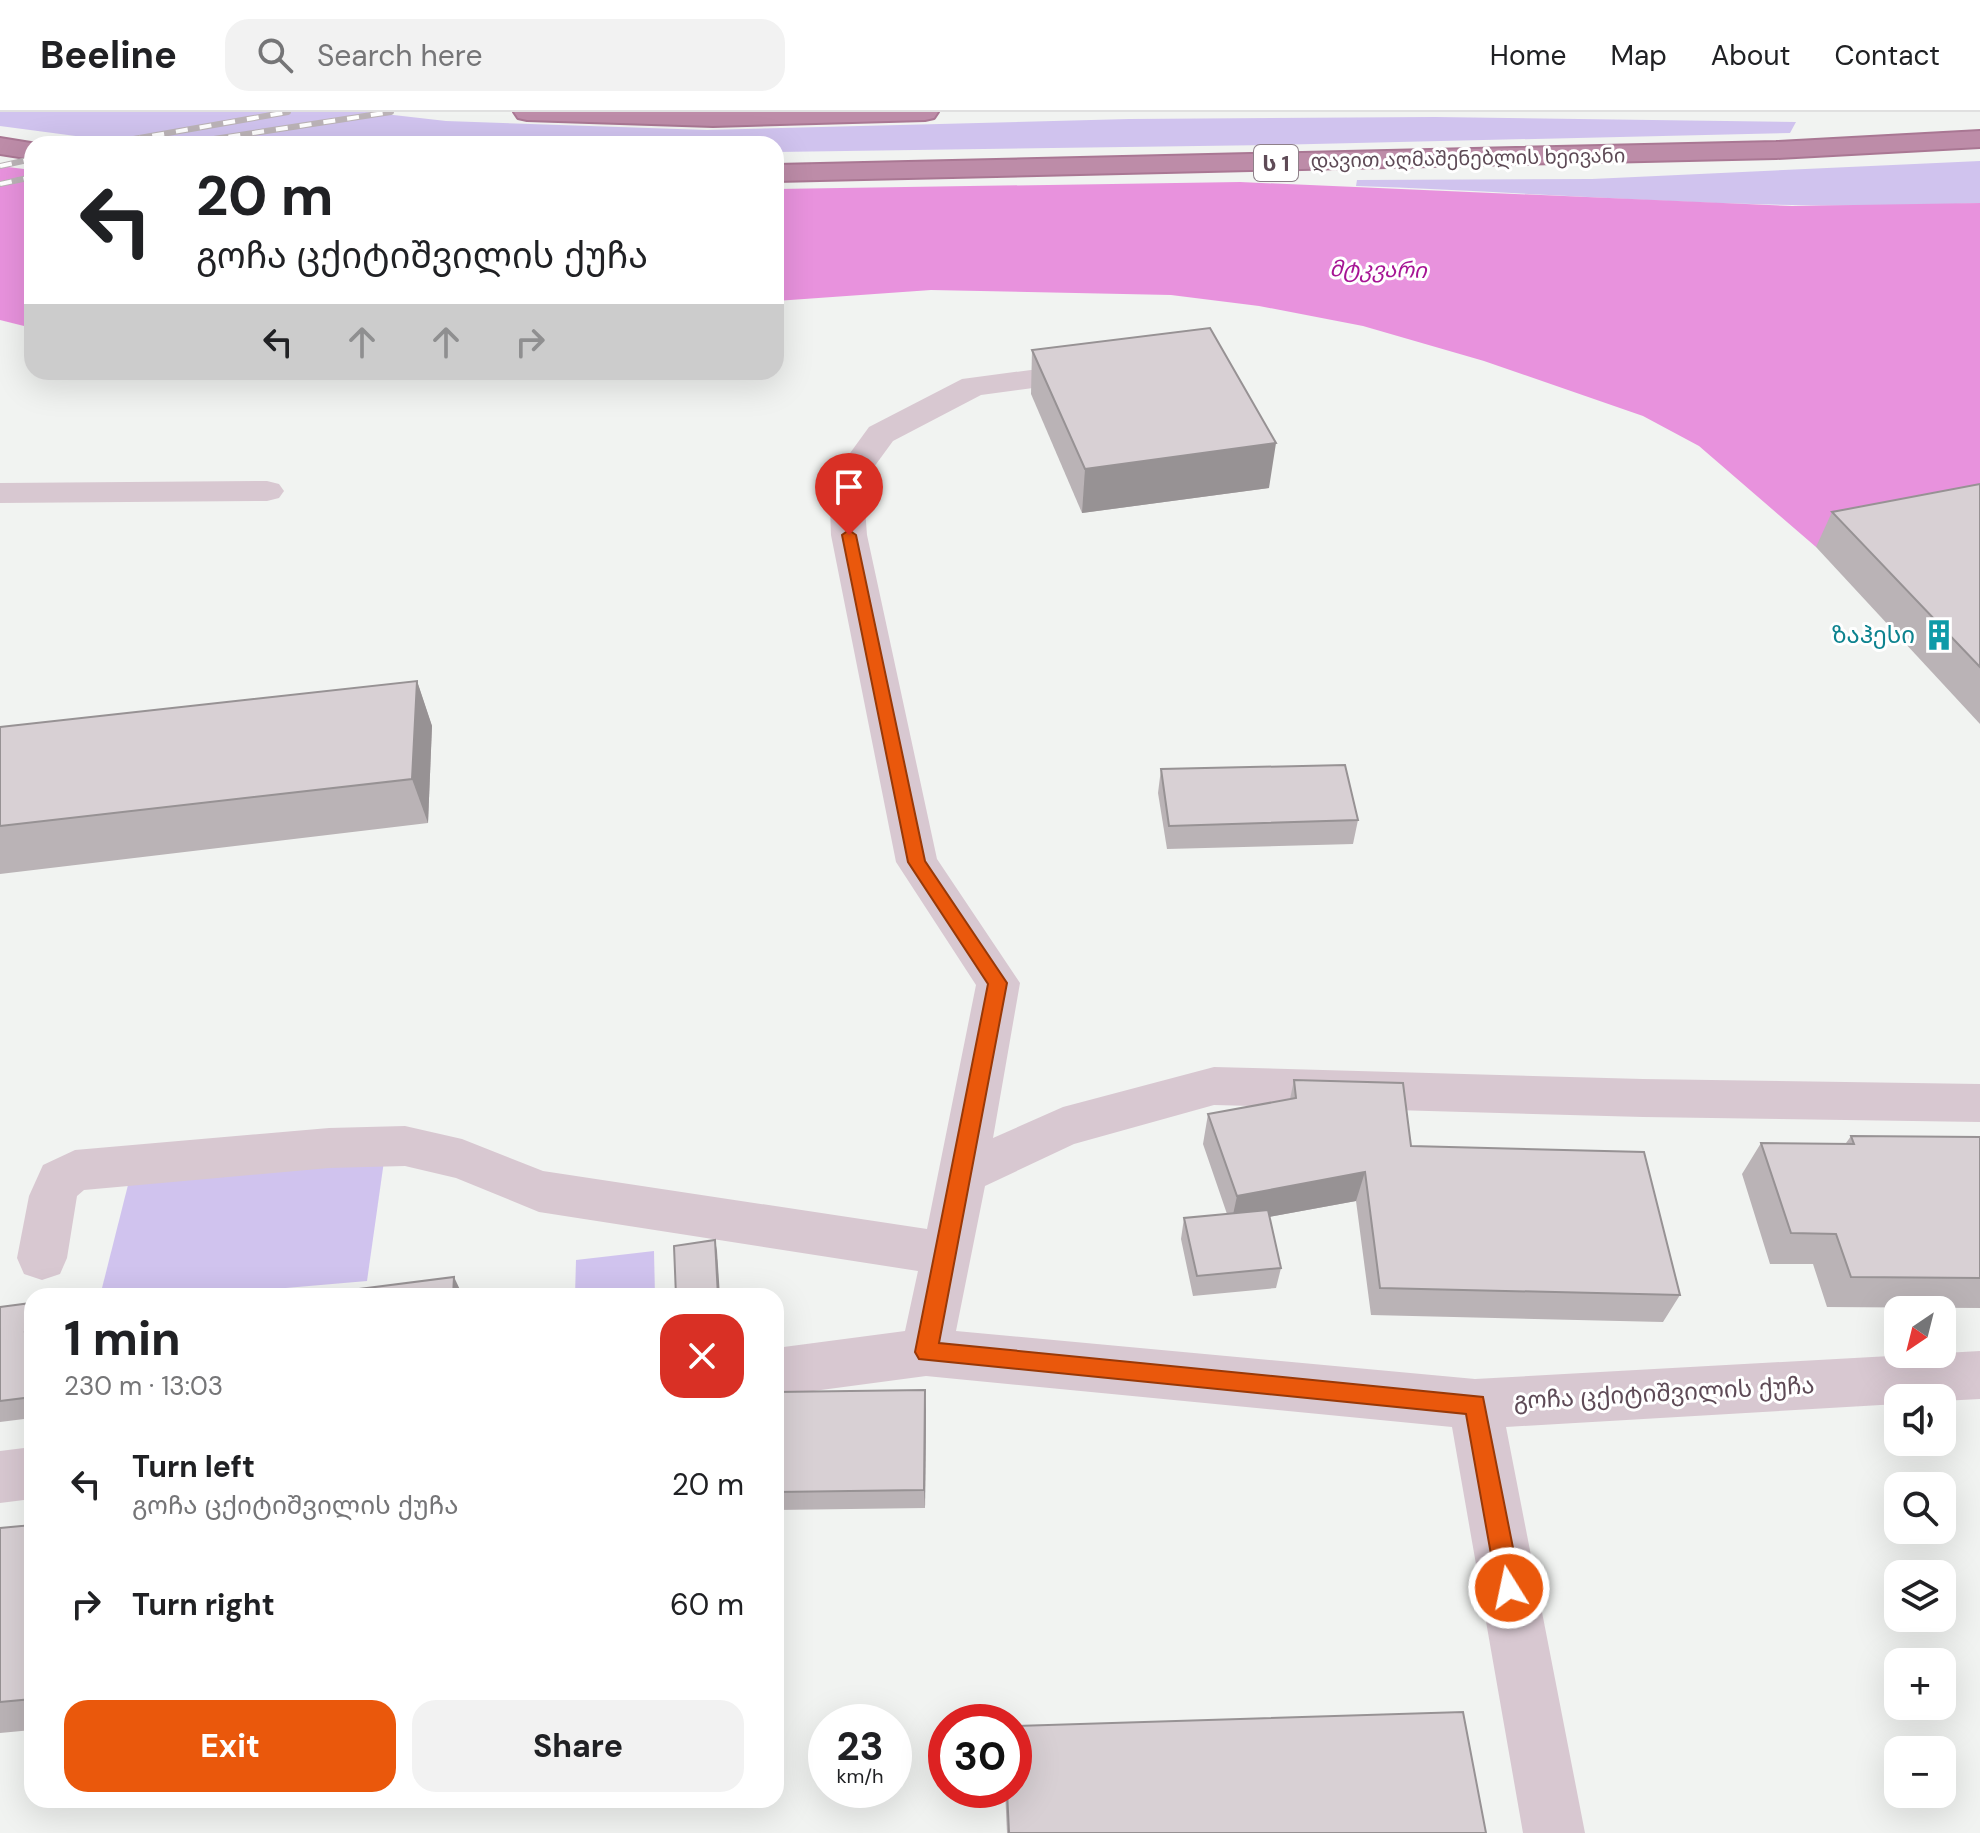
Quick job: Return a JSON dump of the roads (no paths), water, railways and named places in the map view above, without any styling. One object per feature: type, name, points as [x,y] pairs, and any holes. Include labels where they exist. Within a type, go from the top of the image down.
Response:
[{"type":"highway","points":[[527,112],[713,118],[925,112]]},
{"type":"highway","name":"დავით აღმაშენებლის ხეივანი","points":[[784,173],[1776,150],[1980,139]]},
{"type":"highway","points":[[0,146],[24,150]]},
{"type":"street","points":[[926,1352],[998,983],[917,862],[849,535],[846,482],[881,434],[973,386],[1130,367]]},
{"type":"street","points":[[0,493],[267,491]]},
{"type":"street","points":[[963,1174],[1063,1127],[1214,1086],[1643,1098],[1980,1103]]},
{"type":"street","points":[[42,1258],[53,1196],[60,1180],[75,1170],[329,1148],[405,1146],[462,1159],[539,1191],[946,1254]]},
{"type":"street","name":"გოჩა ცქიტიშვილის ქუჩა","points":[[784,1371],[926,1352],[1475,1404],[1980,1375]]},
{"type":"street","points":[[1475,1404],[1554,1833]]},
{"type":"street","points":[[0,1477],[24,1474]]},
{"type":"water","points":[[0,166],[24,169],[24,326],[0,320]]},
{"type":"water","name":"მტკვარი","points":[[1240,182],[1792,206],[1980,203],[1980,516],[1816,547],[1699,446],[1643,416],[1484,361],[1363,326],[1259,306],[1171,295],[931,290],[784,300],[784,189]]},
{"type":"railway","points":[[151,136],[288,112]]},
{"type":"railway","points":[[234,136],[391,112]]},
{"type":"railway","points":[[0,166],[24,161]]},
{"type":"railway","points":[[0,184],[24,179]]},
{"type":"place","name":"ზაჰესი","points":[[1939,635]]}]
